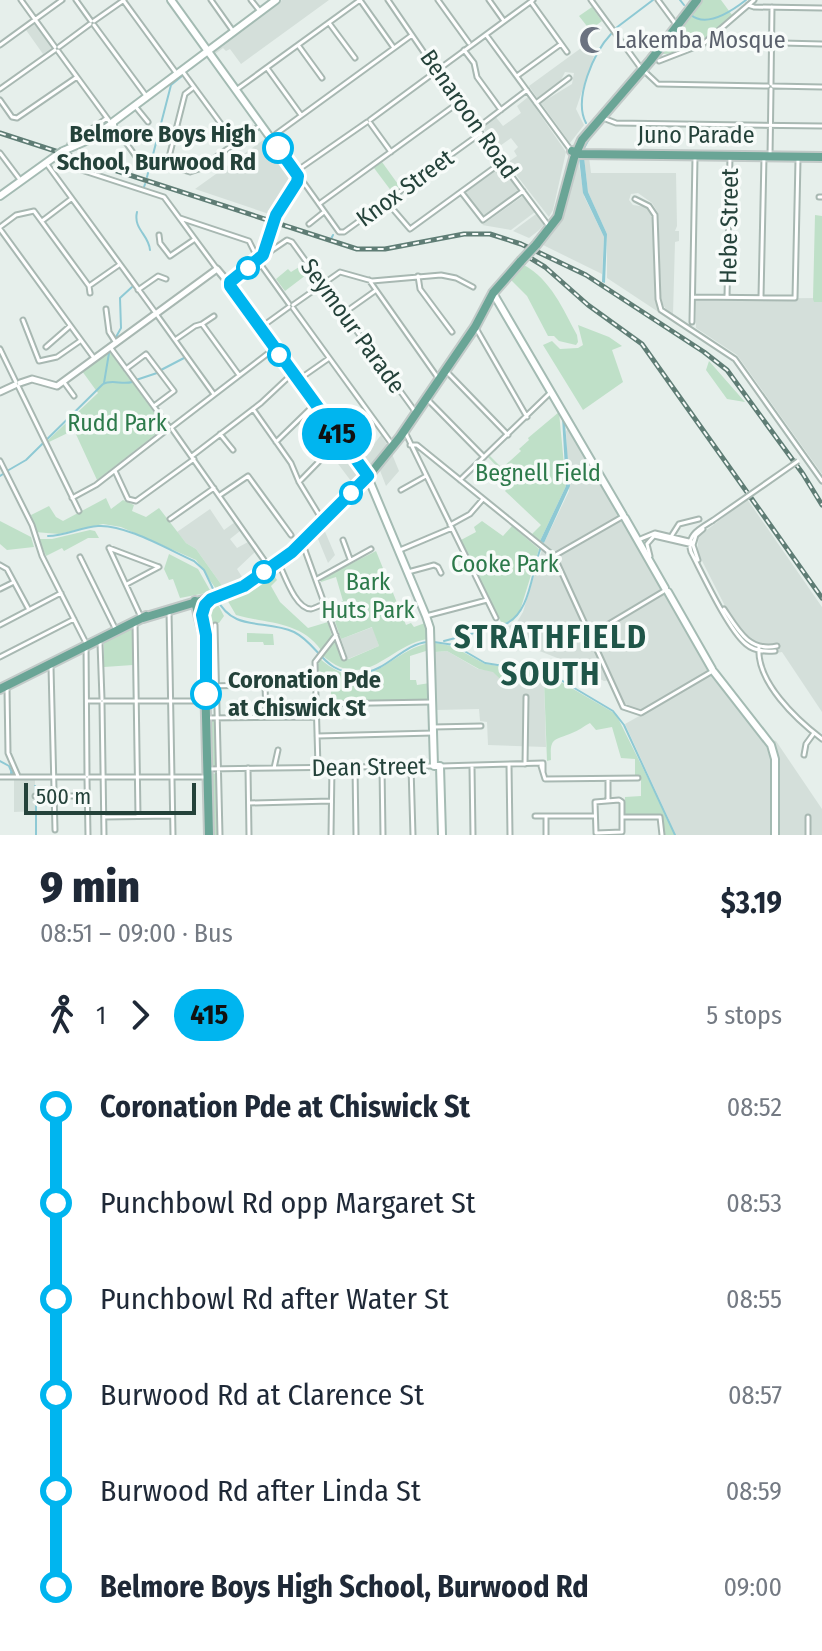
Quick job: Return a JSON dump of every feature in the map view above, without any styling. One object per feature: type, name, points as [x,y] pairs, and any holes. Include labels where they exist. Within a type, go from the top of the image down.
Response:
[{"type":"main road","points":[[1,196],[60,153],[82,143],[135,106],[276,0]]},
{"type":"main road","points":[[574,152],[694,0]]},
{"type":"main road","points":[[460,347],[481,307],[536,245],[549,222],[574,152],[585,136],[604,119],[694,0]]},
{"type":"main road","points":[[174,1],[261,125],[274,137],[296,174],[296,185],[275,218],[261,258],[229,283],[368,476],[426,616],[431,642],[433,730],[442,835]]},
{"type":"main road","name":"Juno Parade","points":[[574,152],[822,157]]},
{"type":"main road","points":[[500,302],[504,280]]},
{"type":"main road","points":[[493,293],[549,395],[638,540],[713,671],[767,737],[772,748],[775,835]]},
{"type":"main road","points":[[140,620],[239,588],[302,542],[368,476],[394,445],[406,438],[416,413],[475,327],[493,293]]},
{"type":"main road","points":[[201,617],[203,607],[214,596]]},
{"type":"main road","points":[[4,687],[157,610],[197,601]]},
{"type":"main road","points":[[197,601],[204,638],[209,835]]},
{"type":"main road","points":[[174,609],[193,610],[201,617]]},
{"type":"street","points":[[21,0],[142,165]]},
{"type":"street","points":[[0,45],[62,0]]},
{"type":"street","points":[[76,0],[147,97]]},
{"type":"street","points":[[0,89],[123,0],[235,143]]},
{"type":"street","points":[[211,0],[233,31]]},
{"type":"street","points":[[251,0],[260,12]]},
{"type":"street","points":[[236,90],[360,0],[394,48]]},
{"type":"street","name":"Benaroon Road","points":[[388,0],[458,103],[549,222]]},
{"type":"street","points":[[438,0],[469,46],[477,77],[501,110]]},
{"type":"street","points":[[489,0],[504,21]]},
{"type":"street","points":[[591,0],[642,68],[662,85],[822,87]]},
{"type":"street","points":[[658,0],[675,23]]},
{"type":"street","points":[[659,61],[708,41],[754,0]]},
{"type":"street","points":[[296,174],[532,1],[567,52]]},
{"type":"street","points":[[748,5],[822,8]]},
{"type":"street","points":[[761,297],[770,125],[772,7]]},
{"type":"street","points":[[329,23],[355,58]]},
{"type":"street","points":[[274,137],[412,35]]},
{"type":"street","points":[[487,35],[574,152]]},
{"type":"street","points":[[708,41],[822,44]]},
{"type":"street","points":[[517,76],[561,44]]},
{"type":"street","points":[[298,45],[322,78]]},
{"type":"street","points":[[267,68],[301,115]]},
{"type":"street","points":[[0,100],[12,117],[17,118],[77,77]]},
{"type":"street","points":[[536,103],[569,78]]},
{"type":"street","points":[[194,87],[185,94],[168,163],[170,166],[185,171],[199,169],[261,125]]},
{"type":"street","points":[[477,128],[527,90]]},
{"type":"street","points":[[319,204],[458,103]]},
{"type":"street","points":[[135,106],[148,122]]},
{"type":"street","points":[[604,119],[616,123],[822,126]]},
{"type":"street","points":[[369,122],[391,152]]},
{"type":"street","points":[[70,144],[111,123]]},
{"type":"street","name":"Knox Street","points":[[304,183],[339,232],[344,232],[481,133]]},
{"type":"street","points":[[174,135],[193,139]]},
{"type":"street","points":[[0,153],[21,181]]},
{"type":"street","points":[[692,322],[695,155]]},
{"type":"street","name":"Hebe Street","points":[[727,297],[730,155]]},
{"type":"street","points":[[693,297],[795,298],[798,156]]},
{"type":"street","points":[[386,201],[408,229],[502,162]]},
{"type":"street","points":[[46,163],[214,394]]},
{"type":"street","points":[[66,165],[164,197],[229,283]]},
{"type":"street","points":[[461,192],[483,220],[523,191]]},
{"type":"street","points":[[42,221],[72,199]]},
{"type":"street","points":[[635,199],[649,206],[655,215],[660,307],[735,359],[822,481]]},
{"type":"street","points":[[90,293],[89,286],[34,211],[16,215],[0,228],[94,358]]},
{"type":"street","points":[[309,224],[324,212]]},
{"type":"street","points":[[180,218],[249,241],[291,306],[394,445]]},
{"type":"street","points":[[187,227],[193,223]]},
{"type":"street","points":[[159,235],[160,243],[170,256],[195,239]]},
{"type":"street","name":"Seymour Parade","points":[[261,258],[290,240],[416,413]]},
{"type":"street","points":[[89,286],[120,265]]},
{"type":"street","points":[[0,392],[30,379],[54,387],[217,269]]},
{"type":"street","points":[[260,328],[340,272],[369,280],[447,276],[473,287]]},
{"type":"street","points":[[138,290],[158,276],[166,279]]},
{"type":"street","points":[[418,276],[420,289],[452,332]]},
{"type":"street","points":[[369,280],[439,379]]},
{"type":"street","points":[[344,313],[375,291]]},
{"type":"street","points":[[106,309],[113,345],[153,407],[305,607],[311,609],[325,604]]},
{"type":"street","points":[[175,340],[214,316]]},
{"type":"street","points":[[23,320],[39,361],[57,357],[81,340]]},
{"type":"street","points":[[202,324],[239,375]]},
{"type":"street","points":[[46,347],[70,326]]},
{"type":"street","points":[[475,327],[527,417]]},
{"type":"street","points":[[72,498],[115,471],[275,348]]},
{"type":"street","points":[[0,349],[79,511]]},
{"type":"street","points":[[126,369],[146,354],[174,391],[153,407]]},
{"type":"street","points":[[298,380],[329,359]]},
{"type":"street","points":[[445,370],[508,435]]},
{"type":"street","points":[[115,471],[128,499],[136,501],[193,458],[293,373]]},
{"type":"street","points":[[63,381],[73,397]]},
{"type":"street","points":[[460,480],[549,395]]},
{"type":"street","points":[[426,398],[484,457]]},
{"type":"street","points":[[276,442],[315,404]]},
{"type":"street","points":[[253,409],[291,463],[323,521]]},
{"type":"street","points":[[220,434],[233,450]]},
{"type":"street","points":[[406,438],[496,618]]},
{"type":"street","points":[[406,438],[554,556],[623,707],[641,713],[713,671]]},
{"type":"street","points":[[299,482],[341,439]]},
{"type":"street","points":[[691,543],[712,521],[804,456]]},
{"type":"street","points":[[0,461],[86,646],[88,835]]},
{"type":"street","points":[[220,495],[248,476],[291,535]]},
{"type":"street","points":[[401,490],[426,476]]},
{"type":"street","points":[[170,519],[214,488]]},
{"type":"street","points":[[399,550],[451,527],[470,514],[483,499]]},
{"type":"street","points":[[554,556],[623,516]]},
{"type":"street","points":[[671,538],[678,525],[699,519]]},
{"type":"street","points":[[638,540],[653,533],[691,543]]},
{"type":"street","points":[[654,567],[647,548],[648,540],[656,536],[671,538]]},
{"type":"street","points":[[343,540],[350,560]]},
{"type":"street","points":[[302,542],[344,658]]},
{"type":"street","points":[[691,543],[699,564],[739,637],[747,645],[759,649],[776,648]]},
{"type":"street","points":[[125,585],[157,569],[158,565],[109,548],[140,620],[136,701],[138,816]]},
{"type":"street","points":[[317,579],[371,549]]},
{"type":"street","points":[[80,557],[117,631]]},
{"type":"street","points":[[0,565],[7,569],[28,608]]},
{"type":"street","points":[[408,572],[434,565],[441,573]]},
{"type":"street","points":[[0,589],[14,582]]},
{"type":"street","points":[[591,635],[666,590]]},
{"type":"street","points":[[0,625],[61,593]]},
{"type":"street","points":[[426,616],[487,600]]},
{"type":"street","points":[[173,835],[171,701],[174,609]]},
{"type":"street","points":[[0,657],[74,619]]},
{"type":"street","points":[[215,625],[220,835]]},
{"type":"street","points":[[318,767],[316,657],[336,635]]},
{"type":"street","points":[[100,639],[104,835]]},
{"type":"street","points":[[759,649],[763,670],[784,703],[798,720],[822,739]]},
{"type":"street","points":[[51,663],[55,832]]},
{"type":"street","points":[[206,686],[316,684]]},
{"type":"street","points":[[265,685],[266,716]]},
{"type":"street","points":[[4,687],[8,751],[18,776]]},
{"type":"street","points":[[526,697],[527,764]]},
{"type":"street","points":[[86,701],[206,701]]},
{"type":"street","points":[[316,704],[432,702]]},
{"type":"street","points":[[207,718],[316,717]]},
{"type":"street","points":[[317,736],[481,726]]},
{"type":"street","points":[[804,755],[805,746],[814,733]]},
{"type":"street","points":[[274,768],[278,750]]},
{"type":"street","name":"Dean Street","points":[[0,777],[172,777],[219,769],[550,763]]},
{"type":"street","points":[[543,764],[546,779],[638,778]]},
{"type":"street","points":[[472,765],[473,835]]},
{"type":"street","points":[[509,765],[510,835]]},
{"type":"street","points":[[411,766],[413,835]]},
{"type":"street","points":[[331,835],[332,767]]},
{"type":"street","points":[[355,767],[356,835]]},
{"type":"street","points":[[382,767],[383,835]]},
{"type":"street","points":[[248,768],[249,835]]},
{"type":"street","points":[[608,778],[608,800]]},
{"type":"street","points":[[35,796],[87,796]]},
{"type":"street","points":[[608,800],[622,802],[622,833],[596,832],[595,802],[608,800]]},
{"type":"street","points":[[249,803],[331,801]]},
{"type":"street","points":[[104,817],[173,816]]},
{"type":"street","points":[[535,816],[595,816]]},
{"type":"street","points":[[546,816],[546,835]]},
{"type":"street","points":[[622,817],[660,817],[662,835]]},
{"type":"street","points":[[808,817],[808,835]]},
{"type":"shaded area","points":[[282,0],[329,0],[241,64],[230,49],[226,51],[223,48],[215,54],[212,51]]},
{"type":"shaded area","points":[[35,24],[52,48],[43,54],[26,30]]},
{"type":"shaded area","points":[[588,43],[595,53],[576,109],[584,125],[570,143],[541,103],[572,84],[574,73],[565,72],[560,82],[537,98],[529,86]]},
{"type":"shaded area","points":[[528,97],[566,152],[549,217],[507,163],[517,156],[514,151],[518,147],[511,138],[497,148],[481,126],[495,116],[503,126],[521,113],[517,106]]},
{"type":"shaded area","points":[[266,138],[294,177],[272,215],[195,189]]},
{"type":"shaded area","points":[[584,157],[589,157],[591,173],[676,173],[675,231],[679,231],[679,241],[675,242],[673,315],[661,301],[658,213],[652,203],[638,193],[631,194],[629,200],[633,205],[646,207],[652,215],[655,301],[663,315],[607,278],[607,234],[588,192]]},
{"type":"shaded area","points":[[578,158],[584,196],[604,237],[602,274],[541,244],[561,218]]},
{"type":"shaded area","points":[[501,166],[518,191],[482,217],[465,193]]},
{"type":"shaded area","points":[[523,196],[535,212],[511,230],[482,225]]},
{"type":"shaded area","points":[[536,214],[544,225],[529,238],[513,231]]},
{"type":"shaded area","points":[[822,298],[822,474],[737,355],[696,328],[696,299]]},
{"type":"shaded area","points":[[314,411],[363,475],[354,485],[305,420]]},
{"type":"shaded area","points":[[354,425],[371,448],[381,435],[388,446],[369,470],[342,435]]},
{"type":"shaded area","points":[[569,428],[710,675],[762,737],[776,741],[822,809],[822,835],[676,835],[625,724],[641,715],[637,709],[624,705],[612,680],[604,681],[565,661],[514,641],[511,635],[507,635],[504,628],[517,622],[523,612],[544,543],[569,491],[566,431]]},
{"type":"shaded area","points":[[392,454],[399,471],[386,486],[379,468]]},
{"type":"shaded area","points":[[747,499],[822,607],[822,712],[782,652],[765,655],[764,645],[745,634],[725,606],[697,551],[699,536]]},
{"type":"shaded area","points":[[210,509],[224,530],[235,522],[240,531],[230,539],[237,548],[248,542],[255,552],[237,569],[244,580],[223,587],[196,549],[177,532]]},
{"type":"shaded area","points":[[323,527],[335,555],[328,563],[316,534]]},
{"type":"shaded area","points":[[373,627],[379,646],[348,659],[341,639]]},
{"type":"shaded area","points":[[447,651],[478,669],[493,671],[501,680],[536,685],[544,679],[546,747],[488,745],[487,722],[480,721],[479,709],[436,710],[435,652]]},
{"type":"shaded area","points":[[14,779],[35,779],[35,811],[14,812]]},
{"type":"green space","points":[[701,0],[721,0],[732,15],[691,47],[661,54]]},
{"type":"green space","points":[[592,7],[602,21],[590,30],[579,16]]},
{"type":"green space","points":[[382,162],[400,187],[392,192],[374,168]]},
{"type":"green space","points":[[815,215],[822,216],[822,302],[814,302],[813,299]]},
{"type":"green space","points":[[304,264],[310,272],[285,291],[276,279],[288,269],[291,272]]},
{"type":"green space","points":[[524,265],[542,279],[555,296],[577,335],[576,345],[548,336],[527,296],[511,280]]},
{"type":"green space","points":[[578,325],[609,337],[622,346],[612,350],[623,382],[583,410],[543,345],[552,341],[560,349],[578,348],[583,345]]},
{"type":"green space","name":"Rudd Park","points":[[110,352],[165,427],[97,480],[74,430],[48,440],[98,393],[82,371]]},
{"type":"green space","points":[[709,361],[745,402],[727,399],[706,370]]},
{"type":"green space","name":"Begnell Field","points":[[559,412],[566,486],[540,541],[532,534],[541,525],[505,491],[512,483],[488,457],[502,468],[521,451],[519,449],[528,438]]},
{"type":"green space","points":[[106,498],[111,509],[123,500],[134,505],[132,511],[146,517],[159,508],[186,543],[196,549],[223,587],[216,589],[196,560],[121,527],[103,524],[59,534],[35,532],[31,515],[49,506],[63,521]]},
{"type":"green space","points":[[0,521],[31,537],[34,547],[7,550],[0,544]]},
{"type":"green space","name":"Cooke Park","points":[[482,521],[503,536],[512,526],[539,549],[519,614],[513,621],[502,624],[461,540],[476,532],[474,527]]},
{"type":"green space","points":[[95,531],[99,538],[88,538],[64,551],[62,548],[46,556],[39,539],[52,539]]},
{"type":"green space","name":"Bark Huts Park","points":[[376,551],[406,625],[411,623],[414,627],[425,623],[427,639],[413,643],[364,669],[351,670],[338,666],[322,655],[335,642],[341,658],[349,659],[379,646],[372,627],[341,639],[330,607],[343,601],[336,577],[321,582],[320,579]]},
{"type":"green space","points":[[169,554],[198,569],[211,592],[180,598],[173,579],[169,580],[164,569]]},
{"type":"green space","points":[[271,571],[277,580],[271,586],[280,602],[308,628],[328,622],[332,637],[321,650],[293,629],[236,615],[226,598]]},
{"type":"green space","points":[[216,601],[224,616],[219,623],[212,623],[216,683],[208,683],[209,630],[204,610],[207,604]]},
{"type":"green space","points":[[132,628],[133,665],[104,667],[104,642]]},
{"type":"green space","points":[[247,633],[273,634],[274,645],[247,642]]},
{"type":"green space","points":[[429,643],[429,650],[410,656],[410,680],[416,680],[417,685],[430,683],[429,700],[331,702],[331,688],[318,688],[318,657],[335,670],[364,675]]},
{"type":"green space","points":[[435,643],[452,646],[485,664],[544,672],[616,714],[676,835],[663,835],[662,814],[624,815],[625,797],[641,796],[641,777],[635,776],[635,759],[621,758],[612,727],[596,730],[590,723],[557,739],[552,743],[551,760],[547,761],[544,680],[536,685],[525,685],[501,680],[493,672],[479,669],[447,651],[435,652]]},
{"type":"green space","points":[[217,720],[217,767],[211,767],[209,721]]},
{"type":"green space","points":[[211,773],[218,774],[219,835],[211,835]]},
{"type":"water","points":[[584,157],[588,192],[607,234],[605,283],[602,282],[604,237],[583,193],[579,158]]},
{"type":"water","points":[[562,417],[570,486],[544,543],[540,541],[566,486]]},
{"type":"waterway","points":[[616,28],[653,0]]},
{"type":"waterway","points":[[680,0],[684,5]]},
{"type":"waterway","points":[[691,15],[697,19],[712,19],[746,0]]},
{"type":"waterway","points":[[586,123],[582,102],[587,76],[611,34]]},
{"type":"waterway","points":[[186,72],[194,66]]},
{"type":"waterway","points":[[149,170],[171,85],[182,76]]},
{"type":"waterway","points":[[583,150],[591,135]]},
{"type":"waterway","points":[[147,177],[148,173]]},
{"type":"waterway","points":[[137,212],[137,223],[150,250]]},
{"type":"waterway","points":[[331,239],[333,235]]},
{"type":"waterway","points":[[116,337],[121,328],[120,298],[132,287]]},
{"type":"waterway","points":[[104,383],[109,353]]},
{"type":"waterway","points":[[161,370],[184,358]]},
{"type":"waterway","points":[[136,380],[157,373]]},
{"type":"waterway","points":[[7,471],[26,460],[103,384],[132,382]]},
{"type":"waterway","points":[[48,536],[98,526],[134,533],[194,561],[204,570],[215,593]]},
{"type":"waterway","points":[[503,625],[512,620],[525,603],[541,547]]},
{"type":"waterway","points":[[217,599],[224,609],[241,621],[294,632],[330,664],[348,672],[371,671],[410,647],[428,642]]},
{"type":"waterway","points":[[444,641],[497,627]]},
{"type":"waterway","points":[[434,642],[454,645],[485,663],[549,673],[613,711],[624,725],[675,835]]},
{"type":"waterway","points":[[0,761],[9,766],[12,773]]},
{"type":"waterway","points":[[35,786],[36,794]]},
{"type":"waterway","points":[[36,799],[36,835]]},
{"type":"railway","points":[[0,133],[357,249],[385,249],[464,234],[490,234],[521,244],[586,275],[727,370],[822,505]]},
{"type":"railway","points":[[527,256],[642,344],[822,598]]},
{"type":"bus line","name":"415","points":[[206,694],[206,635],[202,609],[211,599],[244,586],[292,552],[368,476],[230,286],[230,282],[263,255],[276,215],[297,182],[298,176],[278,148]]},
{"type":"place","name":"Lakemba Mosque","points":[[593,40]]},
{"type":"place","name":"Belmore Boys High School, Burwood Rd","points":[[278,148]]},
{"type":"place","name":"Coronation Pde at Chiswick St","points":[[206,694]]},
{"type":"district","name":"STRATHFIELD SOUTH","points":[[551,656]]}]
